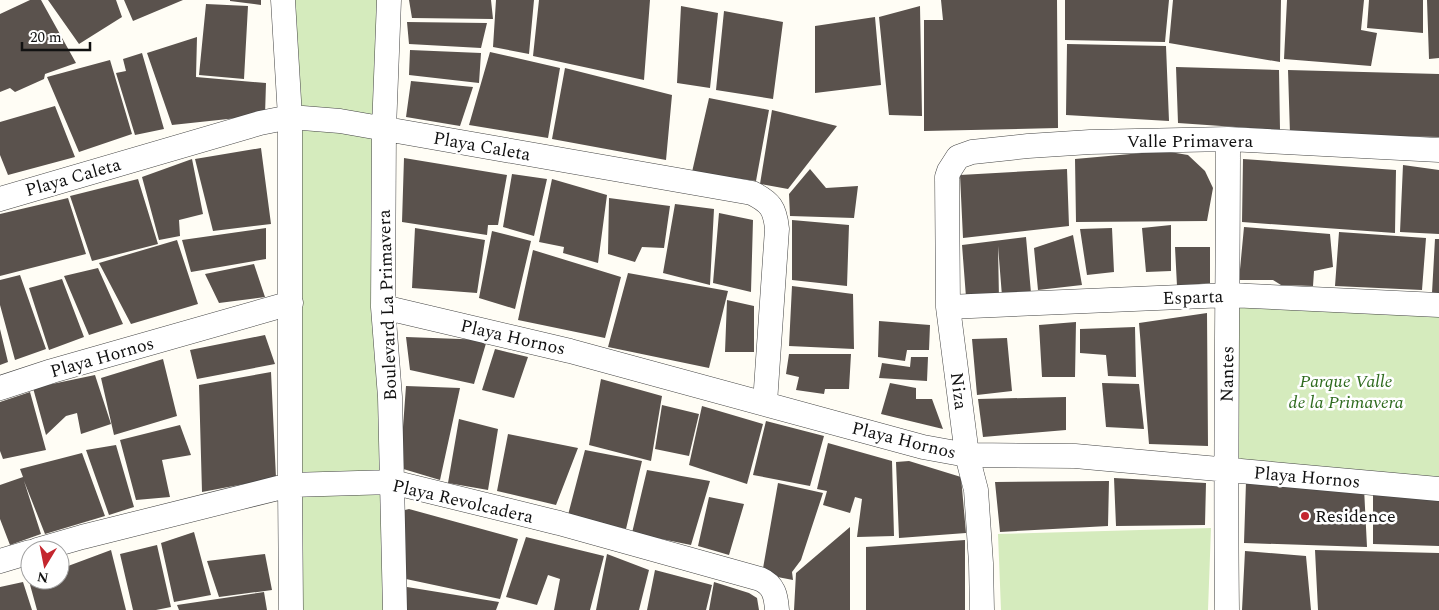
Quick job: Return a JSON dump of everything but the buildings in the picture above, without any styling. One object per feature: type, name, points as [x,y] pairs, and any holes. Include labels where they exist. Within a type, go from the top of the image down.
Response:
[{"type":"street","points":[[283,0],[290,117],[291,610]]},
{"type":"street","name":"Boulevard La Primavera","points":[[389,0],[384,129],[384,307],[390,397],[395,610]]},
{"type":"street","name":"Playa Caleta","points":[[0,198],[290,117],[340,121],[752,193],[773,208],[778,229],[765,403]]},
{"type":"street","name":"Valle Primavera","points":[[949,171],[958,157],[964,154],[1028,146],[1090,142],[1228,139],[1439,150]]},
{"type":"street","name":"Nantes","points":[[1227,610],[1225,471],[1228,139]]},
{"type":"street","name":"Niza","points":[[949,171],[947,185],[948,307],[967,455],[976,490],[982,610]]},
{"type":"street","name":"Esparta","points":[[948,307],[1228,295],[1439,305]]},
{"type":"street","name":"Playa Hornos","points":[[0,388],[52,371],[291,303]]},
{"type":"street","name":"Playa Hornos","points":[[384,307],[570,351],[923,447],[967,455],[1075,456],[1439,489]]},
{"type":"street","name":"Playa Revolcadera","points":[[70,540],[290,485],[392,482],[559,523],[760,579],[766,581],[773,588],[777,610]]},
{"type":"street","points":[[0,561],[20,555]]},
{"type":"green space","points":[[290,0],[385,0],[388,610],[296,610]]},
{"type":"green space","name":"Parque Valle de la Primavera","points":[[1228,295],[1439,307],[1439,489],[1225,471]]},
{"type":"green space","points":[[1211,528],[1208,610],[1001,610],[998,534]]},
{"type":"place","name":"Residence","points":[[1305,516]]}]
